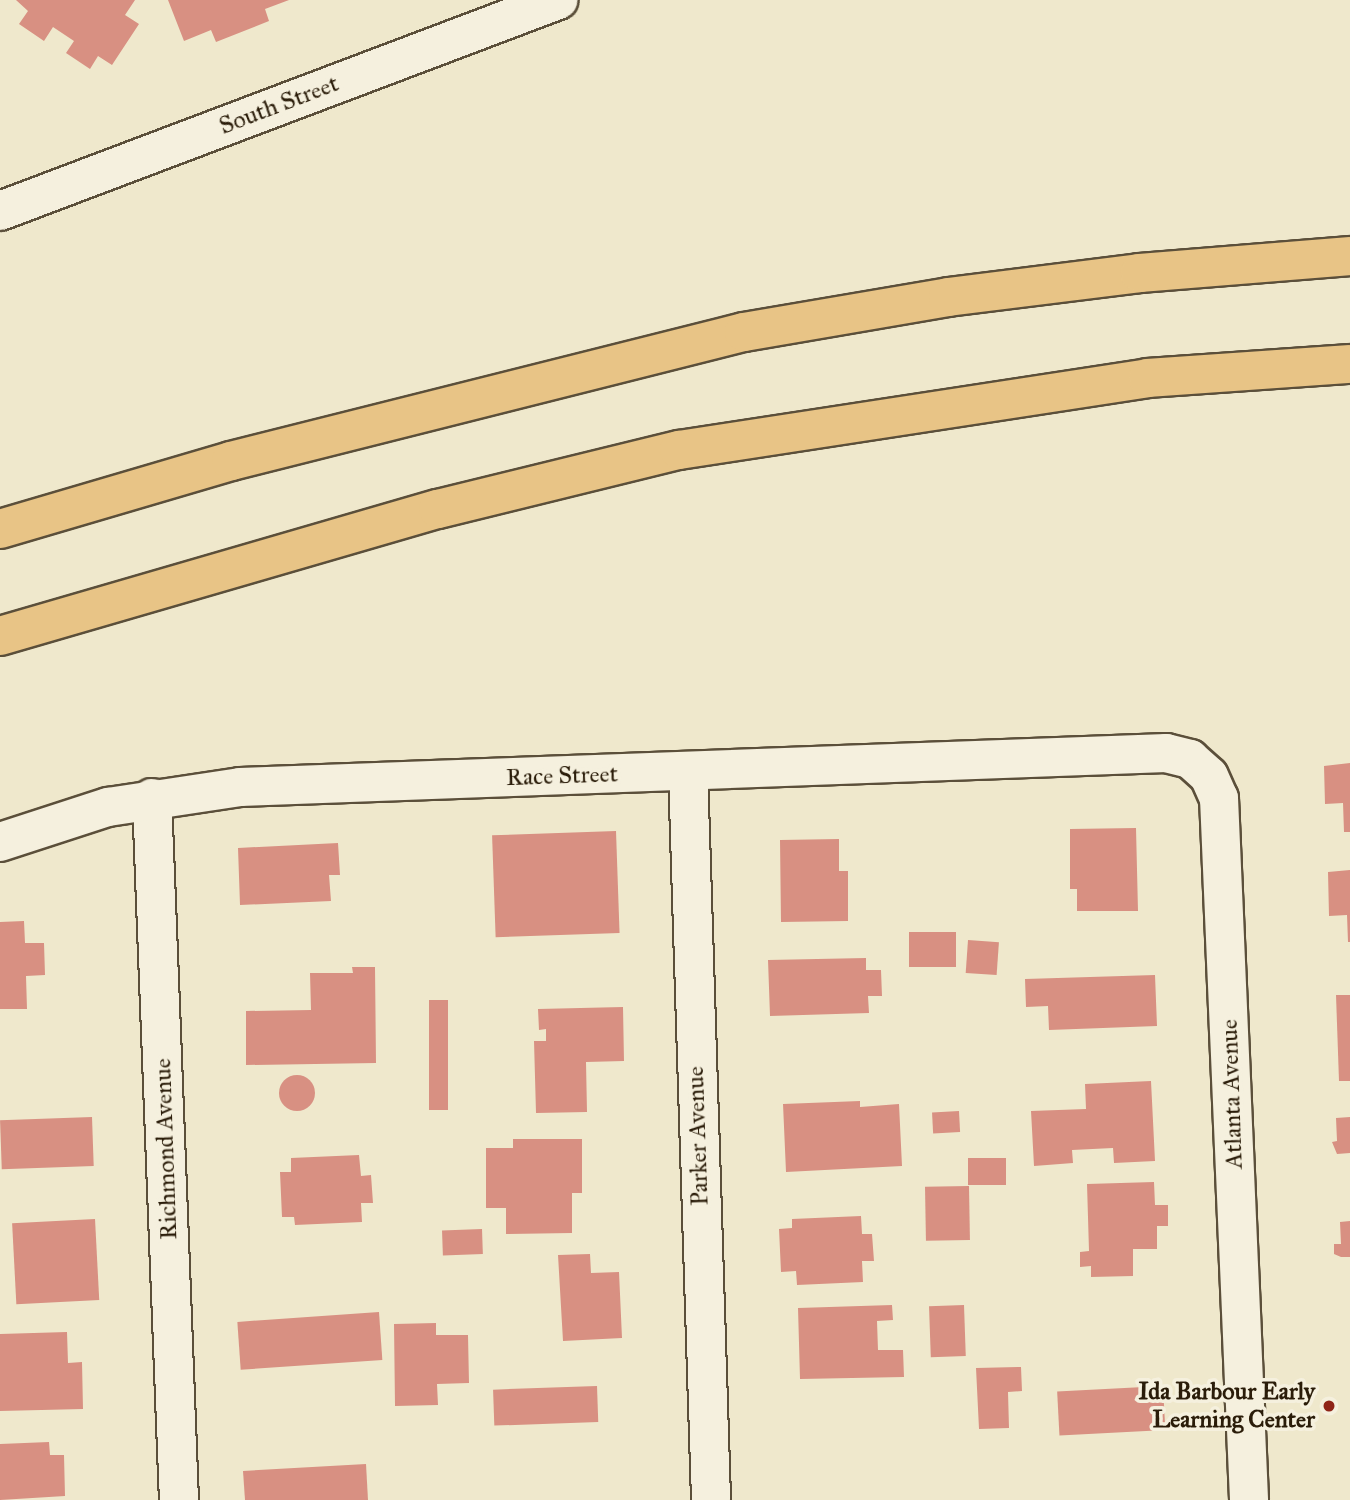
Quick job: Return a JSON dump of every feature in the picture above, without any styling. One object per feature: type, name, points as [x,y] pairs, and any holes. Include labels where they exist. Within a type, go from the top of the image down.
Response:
[{"type":"highway","points":[[0,529],[231,461],[744,332],[975,294],[1140,273],[1350,256]]},
{"type":"highway","points":[[0,636],[438,509],[679,450],[1148,378],[1350,364]]},
{"type":"street","name":"South Street","points":[[0,211],[558,0]]},
{"type":"street","name":"Atlanta Avenue","points":[[1130,754],[1166,753],[1190,760],[1209,776],[1219,798],[1249,1500]]},
{"type":"street","name":"Race Street","points":[[0,842],[108,807],[152,798],[240,787],[1130,754]]},
{"type":"street","name":"Parker Avenue","points":[[688,771],[711,1500]]},
{"type":"street","name":"Richmond Avenue","points":[[152,798],[179,1500]]},
{"type":"building","points":[[16,0],[135,0],[125,15],[139,24],[112,65],[98,56],[90,69],[66,53],[74,41],[53,27],[44,41],[19,24],[28,11]]},
{"type":"building","points":[[168,0],[289,0],[265,9],[269,21],[216,42],[211,30],[184,41]]},
{"type":"building","points":[[1350,763],[1350,832],[1344,832],[1343,803],[1325,804],[1324,766]]},
{"type":"building","points":[[1136,828],[1138,911],[1077,911],[1077,889],[1070,889],[1070,829]]},
{"type":"building","points":[[616,831],[620,933],[496,937],[492,835]]},
{"type":"building","points":[[839,839],[839,871],[848,871],[848,921],[781,922],[780,840]]},
{"type":"building","points":[[338,843],[340,875],[329,875],[331,901],[240,905],[238,848]]},
{"type":"building","points":[[1350,870],[1348,942],[1347,915],[1329,916],[1328,872]]},
{"type":"building","points":[[24,921],[25,943],[44,943],[45,975],[26,976],[27,1009],[0,1009],[0,922]]},
{"type":"building","points":[[909,932],[956,932],[956,967],[909,967]]},
{"type":"building","points":[[968,940],[999,942],[997,975],[966,973]]},
{"type":"building","points":[[866,958],[866,970],[881,970],[882,996],[868,996],[869,1013],[770,1016],[768,960]]},
{"type":"building","points":[[352,967],[375,967],[376,1063],[246,1065],[246,1011],[311,1010],[310,973],[353,973]]},
{"type":"building","points":[[1155,975],[1157,1026],[1049,1030],[1048,1006],[1026,1007],[1025,979]]},
{"type":"building","points":[[1336,995],[1350,995],[1350,1081],[1339,1081]]},
{"type":"building","points":[[429,1000],[448,1000],[448,1110],[429,1110]]},
{"type":"building","points":[[623,1007],[624,1061],[586,1062],[587,1112],[536,1113],[534,1041],[546,1041],[546,1029],[539,1030],[538,1009]]},
{"type":"building","points":[[297,1075],[310,1080],[315,1093],[310,1106],[297,1111],[284,1106],[279,1093],[284,1080]]},
{"type":"building","points":[[1151,1081],[1155,1161],[1114,1163],[1113,1148],[1072,1150],[1073,1163],[1034,1166],[1031,1111],[1086,1109],[1085,1084]]},
{"type":"building","points":[[860,1101],[860,1107],[899,1104],[902,1166],[786,1172],[783,1104]]},
{"type":"building","points":[[959,1111],[960,1132],[933,1133],[932,1112]]},
{"type":"building","points":[[92,1117],[94,1166],[2,1169],[0,1120]]},
{"type":"building","points":[[1350,1117],[1350,1153],[1337,1154],[1332,1142],[1337,1141],[1336,1118]]},
{"type":"building","points":[[513,1139],[582,1139],[582,1193],[572,1193],[572,1233],[506,1234],[506,1208],[486,1208],[486,1148],[513,1148]]},
{"type":"building","points":[[359,1155],[361,1176],[371,1175],[373,1203],[361,1203],[362,1222],[295,1225],[294,1217],[282,1217],[280,1172],[291,1172],[291,1158]]},
{"type":"building","points":[[968,1158],[1006,1158],[1006,1185],[968,1185]]},
{"type":"building","points":[[1154,1182],[1155,1205],[1168,1205],[1168,1226],[1157,1226],[1157,1249],[1133,1249],[1133,1276],[1091,1277],[1091,1266],[1080,1267],[1080,1252],[1089,1251],[1087,1184]]},
{"type":"building","points":[[969,1186],[970,1240],[926,1241],[925,1187]]},
{"type":"building","points":[[861,1216],[862,1234],[872,1234],[874,1261],[862,1261],[863,1282],[797,1285],[796,1271],[781,1272],[779,1229],[792,1228],[792,1219]]},
{"type":"building","points":[[95,1219],[99,1300],[16,1304],[12,1223]]},
{"type":"building","points":[[1350,1221],[1350,1257],[1341,1257],[1334,1254],[1334,1244],[1341,1244],[1340,1222]]},
{"type":"building","points":[[482,1229],[483,1254],[443,1255],[442,1230]]},
{"type":"building","points":[[590,1254],[591,1273],[619,1272],[622,1338],[563,1341],[558,1255]]},
{"type":"building","points":[[892,1305],[893,1320],[877,1321],[878,1350],[903,1350],[904,1377],[800,1379],[798,1308]]},
{"type":"building","points":[[964,1305],[966,1356],[931,1357],[929,1306]]},
{"type":"building","points":[[379,1312],[382,1360],[241,1370],[237,1322]]},
{"type":"building","points":[[436,1323],[436,1335],[468,1335],[469,1383],[437,1384],[438,1405],[395,1406],[394,1324]]},
{"type":"building","points":[[67,1332],[68,1363],[82,1362],[83,1409],[0,1411],[0,1334]]},
{"type":"building","points":[[1021,1367],[1022,1391],[1008,1392],[1009,1428],[979,1429],[976,1368]]},
{"type":"building","points":[[597,1386],[598,1422],[494,1426],[493,1390]]},
{"type":"building","points":[[1163,1386],[1165,1430],[1059,1435],[1057,1392]]},
{"type":"building","points":[[49,1442],[50,1455],[64,1455],[65,1496],[0,1500],[0,1444]]},
{"type":"building","points":[[366,1464],[368,1500],[245,1500],[243,1471]]},
{"type":"place","name":"Ida Barbour Early Learning Center","points":[[1329,1406]]}]
